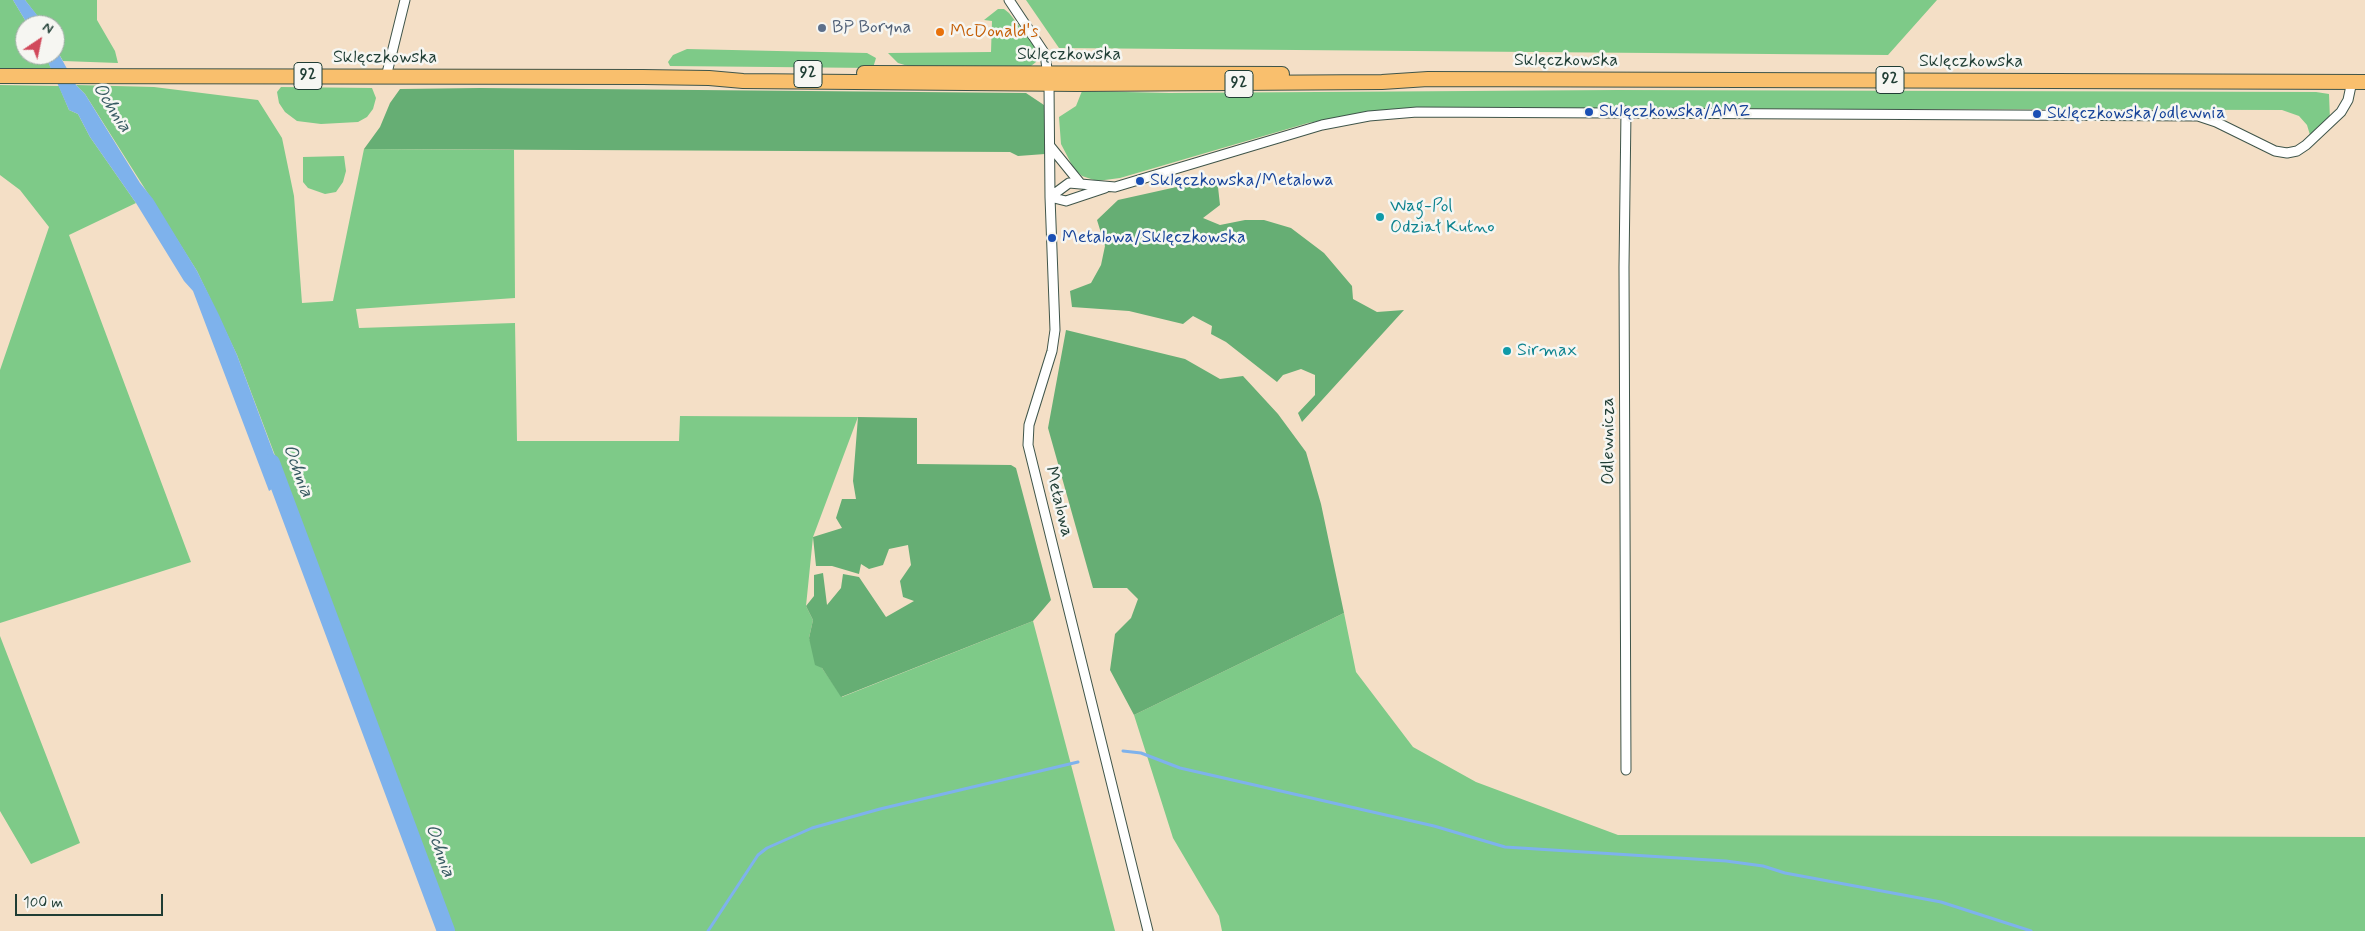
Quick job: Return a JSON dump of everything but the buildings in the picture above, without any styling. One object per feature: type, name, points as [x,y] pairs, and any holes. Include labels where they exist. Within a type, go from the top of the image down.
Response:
[{"type":"main road","name":"Sklęczkowska","points":[[0,76],[709,78],[743,81],[1381,75],[1428,79],[2358,81]]},
{"type":"street","points":[[386,77],[405,0]]},
{"type":"street","name":"Metalowa","points":[[1009,0],[1046,54],[1049,79],[1050,197],[1055,330],[1052,351],[1031,417],[1028,445],[1148,931]]},
{"type":"street","points":[[1050,197],[1066,201],[1107,188],[1140,181],[1322,124],[1369,116],[1417,112],[2198,116],[2216,122],[2275,151],[2287,153],[2297,151],[2306,145],[2342,112],[2358,81]]},
{"type":"street","name":"Odlewnicza","points":[[1626,112],[1624,267],[1626,770]]},
{"type":"street","points":[[1050,146],[1080,183]]},
{"type":"street","points":[[1050,197],[1069,183],[1107,188]]},
{"type":"green space","points":[[0,0],[13,0],[22,15],[15,15],[15,65],[50,65],[51,68],[0,68]]},
{"type":"green space","points":[[25,0],[97,0],[97,20],[115,51],[118,63],[65,61],[65,15],[37,15]]},
{"type":"green space","points":[[1026,0],[1937,0],[1888,55],[1059,48]]},
{"type":"green space","points":[[998,9],[1004,9],[1009,13],[1038,50],[1036,62],[1031,66],[908,66],[898,63],[888,53],[991,52],[992,21],[984,20]]},
{"type":"green space","points":[[687,49],[867,53],[876,58],[873,68],[670,66],[668,62],[673,55]]},
{"type":"green space","points":[[0,85],[59,86],[69,110],[78,114],[90,137],[136,203],[69,235],[191,562],[0,623],[0,370],[49,227],[20,190],[0,175]]},
{"type":"green space","points":[[76,85],[154,87],[258,100],[282,138],[294,196],[302,303],[333,301],[364,149],[514,150],[515,298],[356,309],[359,328],[515,323],[517,441],[679,441],[680,416],[858,417],[813,537],[806,606],[813,620],[809,638],[822,668],[842,697],[1033,621],[1115,931],[450,931],[413,837],[375,723],[330,611],[316,564],[237,355],[197,271],[85,94]]},
{"type":"green space","points":[[281,87],[372,88],[376,98],[373,109],[367,117],[358,122],[321,124],[297,121],[285,112],[279,103],[277,92]]},
{"type":"green space","points":[[480,88],[1026,93],[1044,105],[1045,154],[1018,156],[1010,152],[364,149],[380,127],[390,103],[400,89]]},
{"type":"green space","points":[[1617,90],[2316,92],[2329,94],[2330,120],[2310,135],[2307,125],[2299,116],[2282,110],[1416,108],[1362,113],[1308,123],[1120,178],[1097,181],[1082,176],[1074,169],[1061,144],[1059,117],[1076,106],[1082,91],[1169,93]]},
{"type":"green space","points":[[344,156],[346,171],[343,182],[336,192],[325,194],[308,188],[303,182],[303,157]]},
{"type":"green space","points":[[1217,178],[1220,205],[1203,218],[1220,225],[1245,220],[1264,220],[1291,228],[1324,253],[1352,286],[1353,299],[1377,312],[1404,310],[1302,422],[1298,413],[1315,395],[1315,375],[1301,369],[1283,375],[1277,382],[1226,342],[1211,334],[1212,326],[1193,316],[1183,324],[1129,311],[1072,307],[1070,291],[1091,283],[1101,265],[1105,246],[1097,220],[1118,200]]},
{"type":"green space","points":[[1066,330],[1185,359],[1220,379],[1243,376],[1278,414],[1306,452],[1321,504],[1344,613],[1134,715],[1110,670],[1115,634],[1131,618],[1138,599],[1127,588],[1093,588],[1048,428]]},
{"type":"green space","points":[[858,417],[917,418],[917,464],[1011,465],[1016,468],[1051,600],[1033,621],[841,697],[822,668],[815,665],[809,638],[813,620],[806,606],[814,596],[814,575],[823,573],[827,605],[841,588],[843,574],[859,577],[886,617],[914,601],[903,597],[900,581],[911,565],[908,545],[889,549],[883,565],[869,569],[861,564],[859,574],[832,566],[816,566],[813,537],[842,528],[836,518],[842,499],[856,499],[853,481]]},
{"type":"green space","points":[[1344,613],[1356,672],[1413,747],[1476,782],[1618,835],[2365,837],[2365,931],[1222,931],[1219,916],[1173,838],[1134,715]]},
{"type":"green space","points":[[0,636],[80,843],[31,864],[0,811]]},
{"type":"water","points":[[13,0],[25,0],[37,15],[22,15]]},
{"type":"water","points":[[49,65],[65,65],[140,183],[153,199],[197,271],[237,355],[284,481],[269,491],[193,291],[184,281],[136,203],[90,137],[78,114],[69,110]]},
{"type":"waterway","name":"Ochnia","points":[[271,463],[446,931]]},
{"type":"waterway","points":[[1123,751],[1141,753],[1180,768],[1434,826],[1505,847],[1726,861],[1763,866],[1785,873],[1941,902],[2031,931]]},
{"type":"waterway","points":[[708,931],[758,855],[767,848],[812,828],[880,809],[1078,762]]},
{"type":"place","name":"BP Boryna","points":[[822,28]]},
{"type":"place","name":"McDonald's","points":[[940,32]]},
{"type":"place","name":"Sklęczkowska/AMZ","points":[[1589,112]]},
{"type":"place","name":"Sklęczkowska/odlewnia","points":[[2037,114]]},
{"type":"place","name":"Sklęczkowska/Metalowa","points":[[1140,181]]},
{"type":"place","name":"Wag-Pol Odział Kutno","points":[[1380,217]]},
{"type":"place","name":"Metalowa/Sklęczkowska","points":[[1052,238]]},
{"type":"place","name":"Sirmax","points":[[1507,351]]}]
